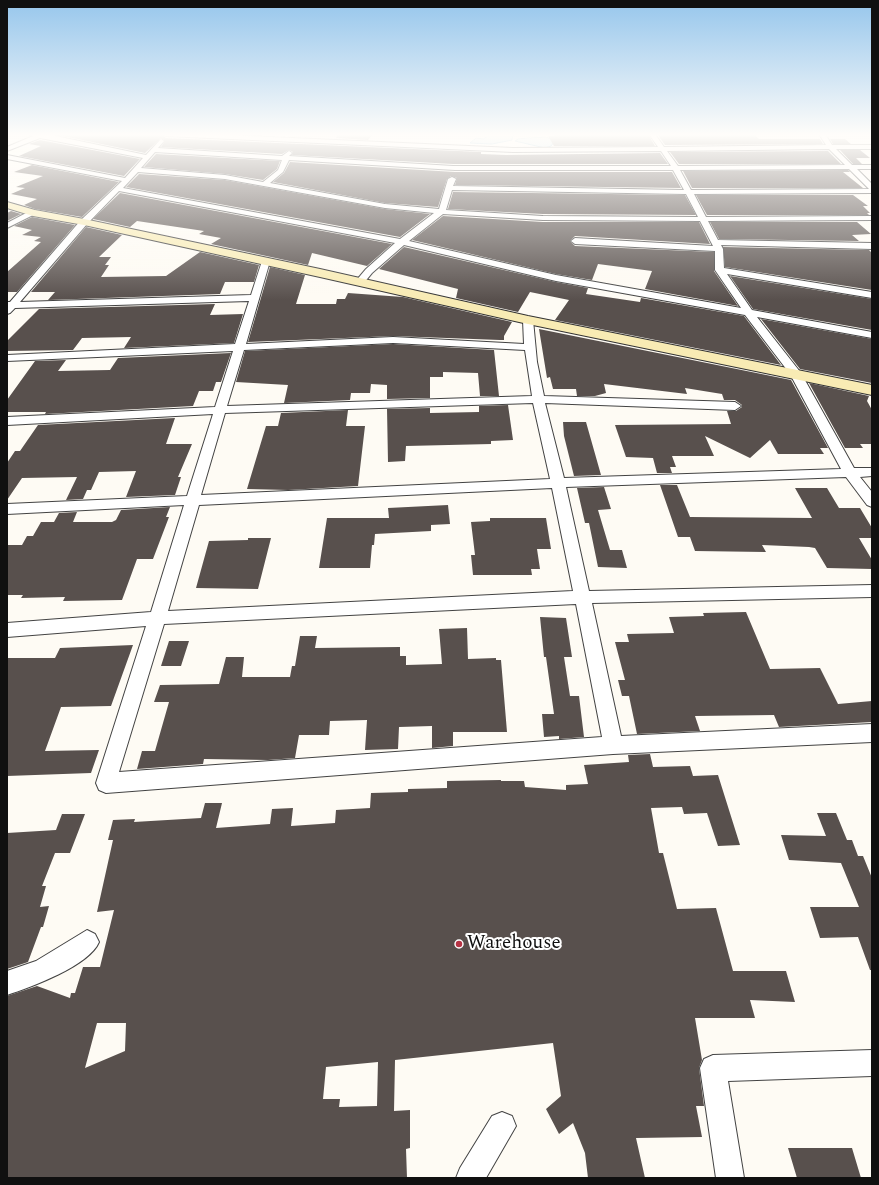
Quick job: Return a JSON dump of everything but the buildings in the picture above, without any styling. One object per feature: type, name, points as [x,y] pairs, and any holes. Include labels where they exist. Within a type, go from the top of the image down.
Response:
[{"type":"main road","points":[[7,205],[32,213],[84,222],[528,320],[795,373],[872,390]]},
{"type":"street","points":[[9,307],[84,222],[118,189]]},
{"type":"street","points":[[120,189],[402,242],[556,278],[748,312],[872,336]]},
{"type":"street","points":[[299,189],[385,206],[479,215],[543,218],[872,218]]},
{"type":"street","points":[[360,282],[369,271],[402,242],[442,211],[449,189]]},
{"type":"street","points":[[527,189],[689,192],[872,190]]},
{"type":"street","points":[[688,189],[716,246],[720,270],[748,312],[795,373],[849,472],[872,502]]},
{"type":"street","points":[[7,226],[32,213]]},
{"type":"street","points":[[575,241],[716,246],[872,246]]},
{"type":"street","points":[[266,262],[191,502],[158,618],[106,783],[613,745],[872,734]]},
{"type":"street","points":[[720,270],[872,295]]},
{"type":"street","points":[[9,307],[254,298]]},
{"type":"street","points":[[528,320],[528,347],[537,399],[558,483],[613,745]]},
{"type":"street","points":[[7,358],[393,340],[528,347]]},
{"type":"street","points":[[7,421],[220,410],[537,399],[734,406]]},
{"type":"street","points":[[7,509],[191,502],[558,483],[872,472]]},
{"type":"street","points":[[7,630],[158,618],[583,597],[872,591]]},
{"type":"street","points":[[7,983],[42,971],[87,942]]},
{"type":"street","points":[[730,1178],[713,1068],[872,1063]]},
{"type":"street","points":[[470,1178],[502,1126]]},
{"type":"place","name":"Warehouse","points":[[459,944]]}]
